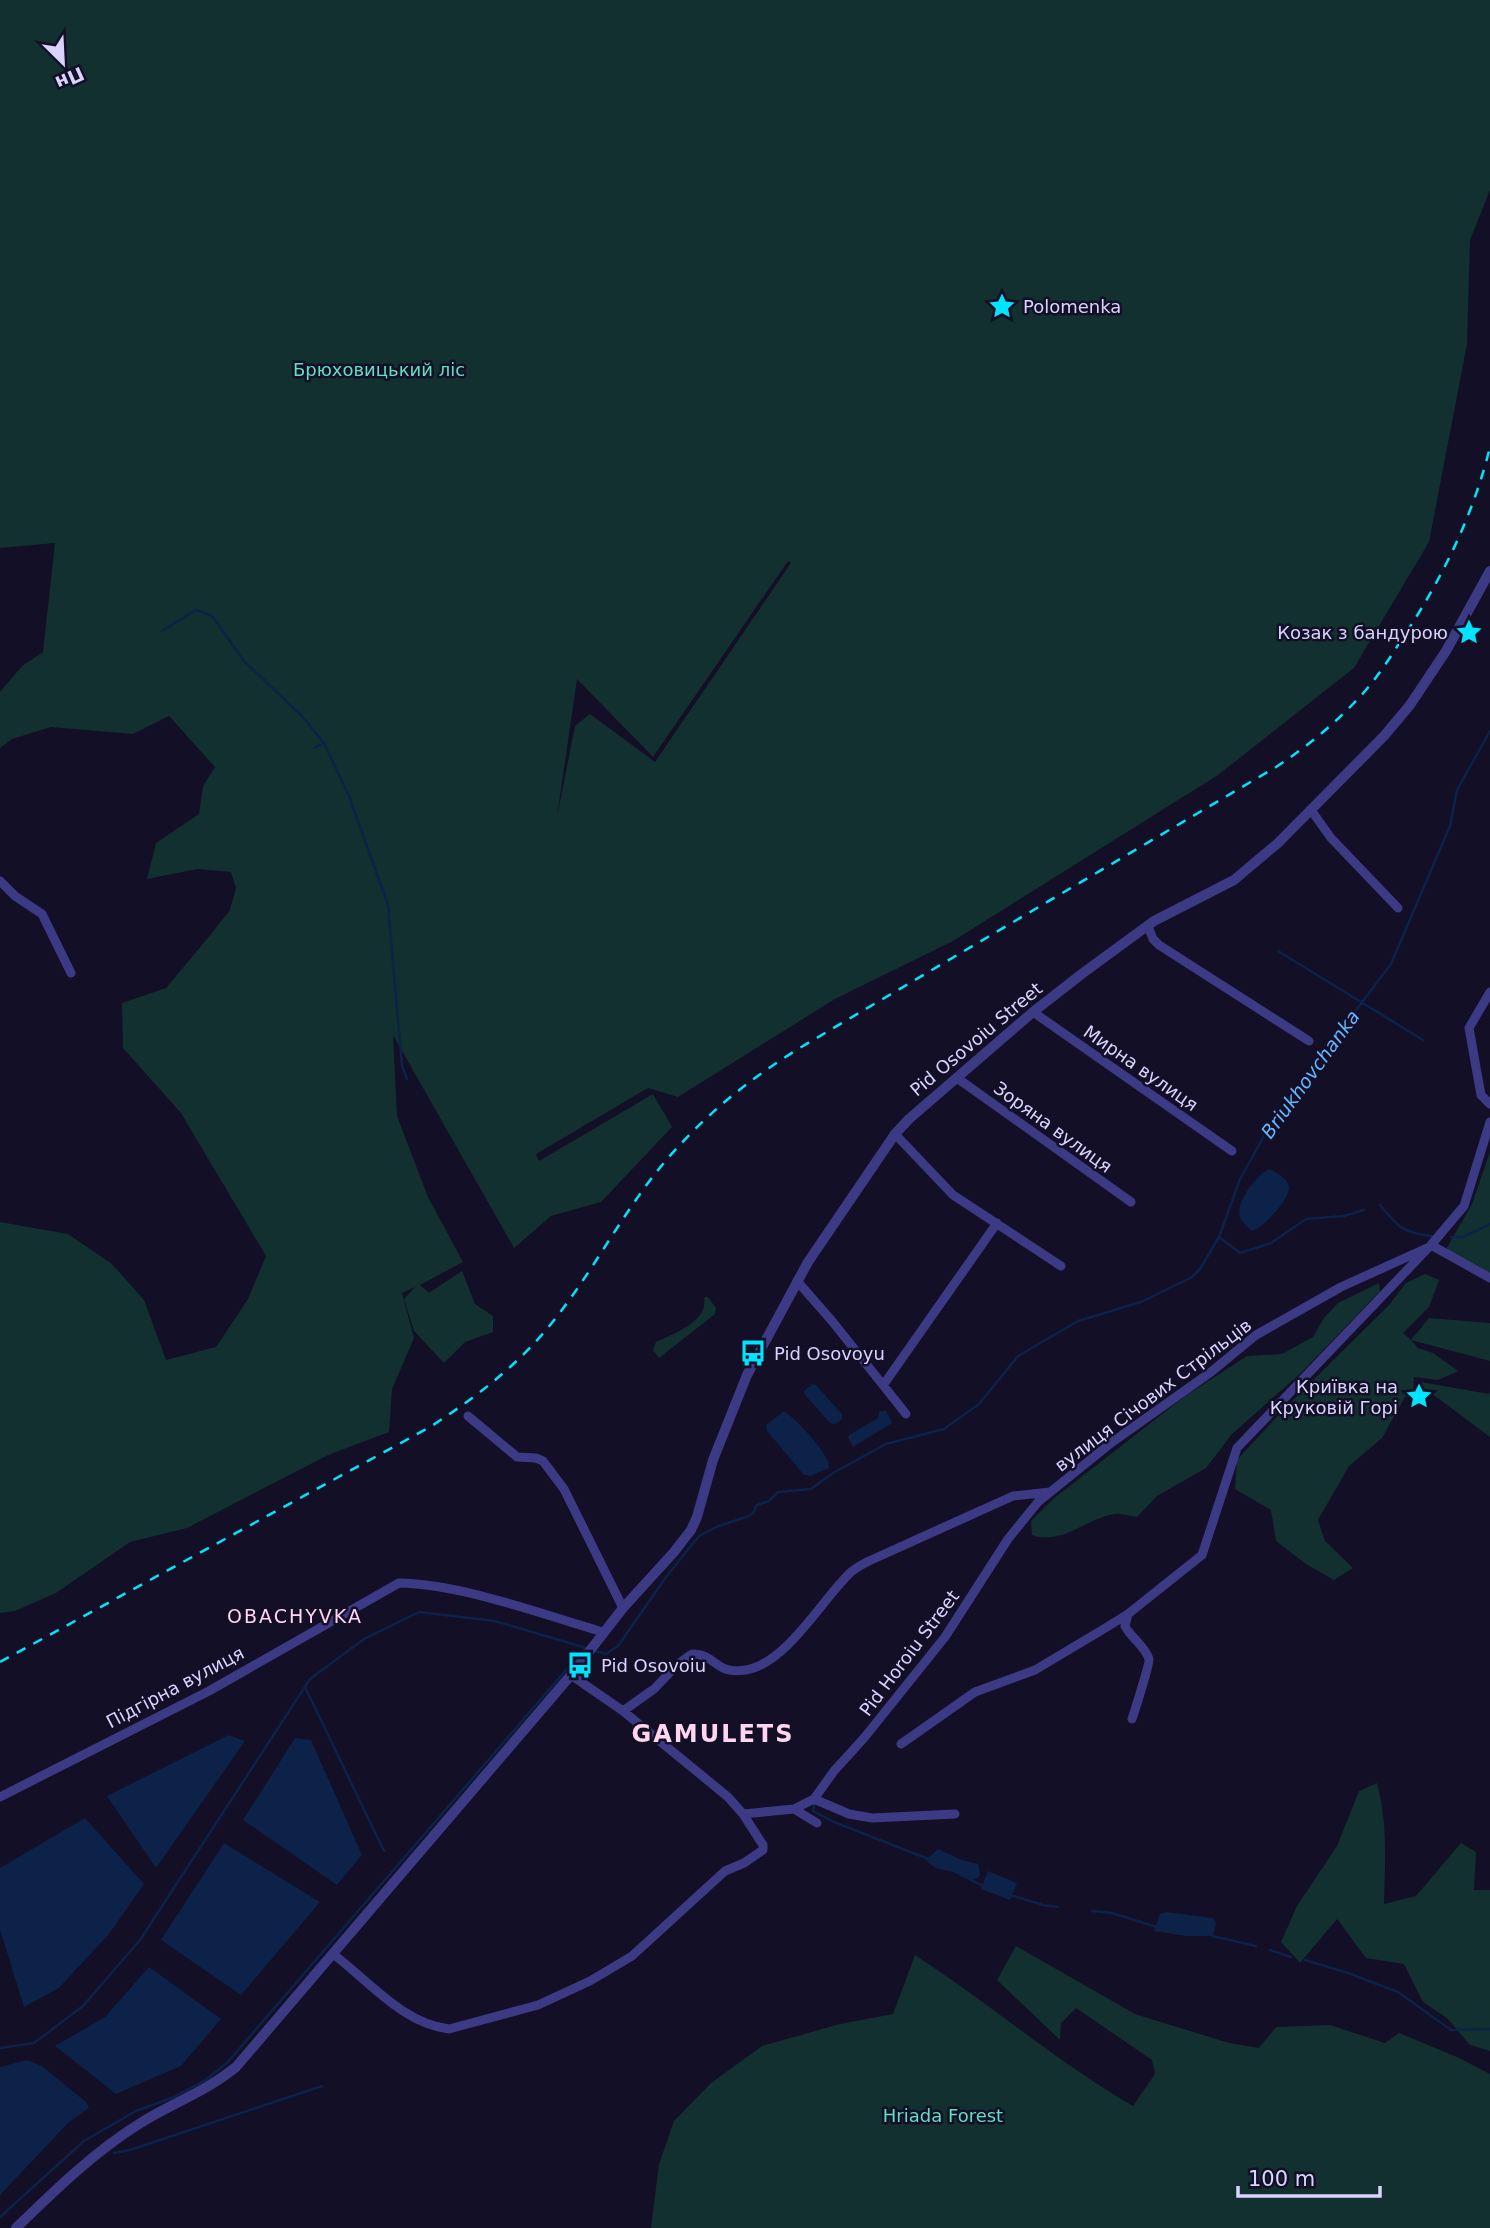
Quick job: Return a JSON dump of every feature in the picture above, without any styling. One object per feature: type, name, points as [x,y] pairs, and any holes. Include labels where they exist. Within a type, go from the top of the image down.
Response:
[{"type":"street","name":"Pid Osovoiu Street","points":[[571,1675],[623,1608],[691,1530],[712,1460],[740,1390],[808,1262],[895,1134],[957,1078],[1083,973],[1148,926],[1234,880],[1278,843],[1384,736],[1410,705],[1446,651],[1490,572]]},
{"type":"street","points":[[1311,810],[1331,838],[1398,908]]},
{"type":"street","points":[[0,881],[42,914],[71,973]]},
{"type":"street","points":[[1148,926],[1153,939],[1159,945],[1309,1041]]},
{"type":"street","points":[[1490,992],[1469,1028],[1481,1095],[1490,1104]]},
{"type":"street","name":"Мирна вулиця","points":[[1033,1013],[1232,1151]]},
{"type":"street","name":"Зоряна вулиця","points":[[957,1078],[1131,1202]]},
{"type":"street","points":[[901,1744],[975,1692],[1035,1670],[1128,1614],[1202,1555],[1237,1448],[1431,1245],[1464,1206],[1490,1122]]},
{"type":"street","points":[[895,1134],[953,1195],[1061,1266]]},
{"type":"street","points":[[884,1384],[997,1223]]},
{"type":"street","points":[[1431,1245],[1490,1278]]},
{"type":"street","name":"вулиця Січових Стрільців","points":[[623,1711],[654,1689],[678,1664],[692,1654],[707,1657],[726,1671],[749,1670],[775,1656],[799,1633],[852,1571],[1013,1496],[1052,1492],[1111,1443],[1211,1372],[1256,1335],[1341,1287],[1431,1245]]},
{"type":"street","points":[[797,1282],[884,1384],[906,1414]]},
{"type":"street","points":[[468,1416],[517,1457],[543,1461],[564,1489],[623,1608]]},
{"type":"street","name":"Pid Horoiu Street","points":[[814,1798],[945,1637],[1009,1539],[1038,1502],[1052,1492]]},
{"type":"street","name":"Підгірна вулиця","points":[[0,1797],[209,1690],[399,1583],[426,1583],[510,1605],[600,1637]]},
{"type":"street","points":[[1128,1614],[1125,1626],[1148,1656],[1150,1663],[1132,1719]]},
{"type":"street","points":[[16,2228],[110,2144],[141,2122],[215,2084],[236,2067],[571,1675],[623,1711],[728,1797],[743,1814],[763,1845],[763,1850],[744,1863],[725,1871],[632,1956],[538,2005],[449,2029],[436,2028],[396,2007],[333,1954]]},
{"type":"street","points":[[743,1814],[794,1809],[814,1798],[849,1814],[872,1818],[955,1814]]},
{"type":"street","points":[[794,1809],[817,1822]]},
{"type":"green space","name":"Брюховицький ліс","points":[[0,0],[1490,0],[1490,190],[1470,240],[1467,344],[1429,542],[1354,668],[1218,775],[953,941],[835,999],[678,1097],[648,1088],[536,1154],[539,1161],[653,1094],[672,1127],[601,1202],[551,1216],[514,1248],[393,1035],[397,1116],[428,1197],[463,1262],[420,1285],[429,1293],[462,1271],[475,1304],[493,1316],[493,1332],[465,1342],[444,1363],[414,1331],[404,1299],[415,1287],[402,1293],[414,1338],[392,1389],[389,1432],[328,1455],[187,1528],[130,1542],[56,1593],[15,1611],[0,1613],[0,1222],[68,1234],[112,1264],[144,1300],[166,1360],[216,1347],[248,1299],[266,1256],[181,1113],[123,1048],[122,1003],[166,988],[230,910],[236,888],[231,872],[197,869],[147,879],[156,843],[199,814],[203,786],[215,767],[169,716],[133,734],[51,727],[12,739],[0,748],[0,692],[22,666],[43,652],[55,543],[0,548]],"holes":[[[788,561],[791,563],[655,762],[590,714],[575,726],[557,817],[577,679],[653,757]]]},
{"type":"green space","points":[[1490,1152],[1490,1274],[1444,1253],[1472,1204]]},
{"type":"green space","points":[[1425,1274],[1439,1280],[1429,1307],[1403,1333],[1418,1348],[1433,1353],[1458,1371],[1438,1380],[1414,1377],[1413,1395],[1405,1397],[1382,1438],[1349,1466],[1318,1520],[1325,1541],[1353,1568],[1334,1580],[1306,1564],[1276,1541],[1271,1510],[1235,1489],[1237,1460],[1285,1408],[1389,1305],[1406,1283]]},
{"type":"green space","points":[[1379,1283],[1380,1291],[1302,1372],[1232,1434],[1206,1468],[1157,1496],[1137,1517],[1115,1514],[1054,1537],[1032,1535],[1031,1521],[1053,1499],[1184,1397],[1247,1356],[1282,1354],[1313,1337],[1324,1318],[1338,1303]]},
{"type":"green space","points":[[707,1296],[716,1308],[715,1314],[659,1358],[653,1350],[656,1342],[680,1331],[695,1320],[701,1313],[704,1298]]},
{"type":"green space","points":[[1429,1318],[1490,1323],[1490,1361],[1411,1340]]},
{"type":"green space","points":[[1415,1381],[1489,1394],[1490,1391],[1490,1437]]},
{"type":"green space","points":[[1377,1783],[1384,1828],[1384,1904],[1416,1896],[1461,1843],[1476,1852],[1474,1890],[1490,1890],[1490,2051],[1470,2045],[1447,2018],[1423,2002],[1404,1964],[1366,1958],[1337,1919],[1300,1963],[1281,1942],[1297,1906],[1337,1846],[1359,1791]]},
{"type":"green space","name":"Hriada Forest","points":[[1016,1946],[1135,2014],[1229,2043],[1259,2048],[1276,2027],[1330,2025],[1385,2043],[1399,2033],[1490,2074],[1490,2228],[651,2228],[659,2164],[674,2121],[711,2083],[762,2046],[840,2024],[893,2014],[915,1955],[1077,2071],[1133,2106],[1155,2074],[1152,2060],[1076,2008],[1061,2023],[1060,2040],[997,1980]]},
{"type":"water","points":[[1269,1169],[1287,1182],[1288,1193],[1275,1213],[1252,1231],[1241,1219],[1239,1211],[1253,1183]]},
{"type":"water","points":[[812,1384],[816,1385],[842,1414],[842,1420],[830,1423],[805,1395],[804,1391]]},
{"type":"water","points":[[886,1410],[892,1423],[853,1447],[849,1435],[878,1418],[879,1412]]},
{"type":"water","points":[[784,1411],[819,1446],[829,1468],[810,1476],[804,1475],[767,1431],[766,1425]]},
{"type":"water","points":[[229,1735],[245,1741],[156,1868],[107,1796]]},
{"type":"water","points":[[295,1738],[311,1740],[362,1855],[337,1885],[243,1820]]},
{"type":"water","points":[[85,1818],[144,1884],[109,1934],[59,1988],[24,2007],[0,1930],[0,1868]]},
{"type":"water","points":[[224,1843],[320,1902],[241,1995],[161,1940]]},
{"type":"water","points":[[938,1849],[978,1864],[978,1878],[969,1880],[932,1866],[926,1860]]},
{"type":"water","points":[[988,1871],[1017,1883],[1010,1900],[981,1889]]},
{"type":"water","points":[[1166,1912],[1213,1918],[1216,1923],[1213,1936],[1186,1936],[1154,1931],[1160,1914]]},
{"type":"water","points":[[149,1967],[221,2019],[181,2066],[116,2094],[55,2046],[105,2017]]},
{"type":"water","points":[[27,2060],[42,2066],[86,2102],[89,2108],[68,2123],[0,2195],[0,2067]]},
{"type":"waterway","points":[[162,631],[196,610],[212,616],[244,661],[302,716],[324,743],[349,796],[388,905],[402,1066],[407,1079]]},
{"type":"waterway","name":"Briukhovchanka","points":[[596,1651],[606,1654],[618,1646],[666,1577],[699,1536],[749,1516],[757,1505],[769,1501],[778,1492],[811,1489],[833,1473],[886,1444],[944,1429],[979,1404],[1018,1356],[1078,1321],[1141,1302],[1192,1277],[1200,1269],[1219,1237],[1240,1179],[1274,1118],[1391,964],[1450,826],[1457,790],[1490,731]]},
{"type":"waterway","points":[[314,748],[324,743]]},
{"type":"waterway","points":[[1278,951],[1423,1040]]},
{"type":"waterway","points":[[1380,1205],[1402,1228],[1432,1236]]},
{"type":"waterway","points":[[1219,1237],[1240,1253],[1271,1243],[1306,1219],[1344,1216],[1364,1210]]},
{"type":"waterway","points":[[1451,1237],[1463,1237],[1490,1224]]},
{"type":"waterway","points":[[0,2048],[34,2043],[83,2006],[140,1940],[310,1679],[364,1639],[419,1612],[495,1621],[586,1648]]},
{"type":"waterway","points":[[0,2217],[84,2141],[136,2111],[172,2098],[204,2081],[227,2063],[585,1648]]},
{"type":"waterway","points":[[305,1687],[384,1851]]},
{"type":"waterway","points":[[814,1805],[813,1811],[834,1822],[931,1860]]},
{"type":"waterway","points":[[971,1880],[984,1886]]},
{"type":"waterway","points":[[1010,1895],[1058,1907]]},
{"type":"waterway","points":[[1092,1911],[1112,1913],[1157,1927]]},
{"type":"waterway","points":[[1212,1936],[1256,1946]]},
{"type":"waterway","points":[[1270,1950],[1291,1957]]},
{"type":"waterway","points":[[1305,1960],[1398,1992],[1451,2030],[1490,2029]]},
{"type":"waterway","points":[[114,2153],[322,2086]]},
{"type":"railway","points":[[0,1662],[430,1427],[463,1405],[510,1367],[538,1339],[567,1304],[637,1198],[668,1158],[699,1125],[748,1083],[803,1046],[1276,767],[1317,737],[1368,688],[1417,616],[1455,546],[1475,498],[1490,447]]},
{"type":"place","name":"Polomenka","points":[[1002,306]]},
{"type":"place","name":"Козак з бандурою","points":[[1469,632]]},
{"type":"place","name":"Pid Osovoyu","points":[[753,1353]]},
{"type":"place","name":"Криївка на Круковій Горі","points":[[1419,1396]]},
{"type":"place","name":"Pid Osovoiu","points":[[580,1665]]},
{"type":"district","name":"OBACHYVKA","points":[[295,1616]]},
{"type":"district","name":"GAMULETS","points":[[713,1734]]}]
